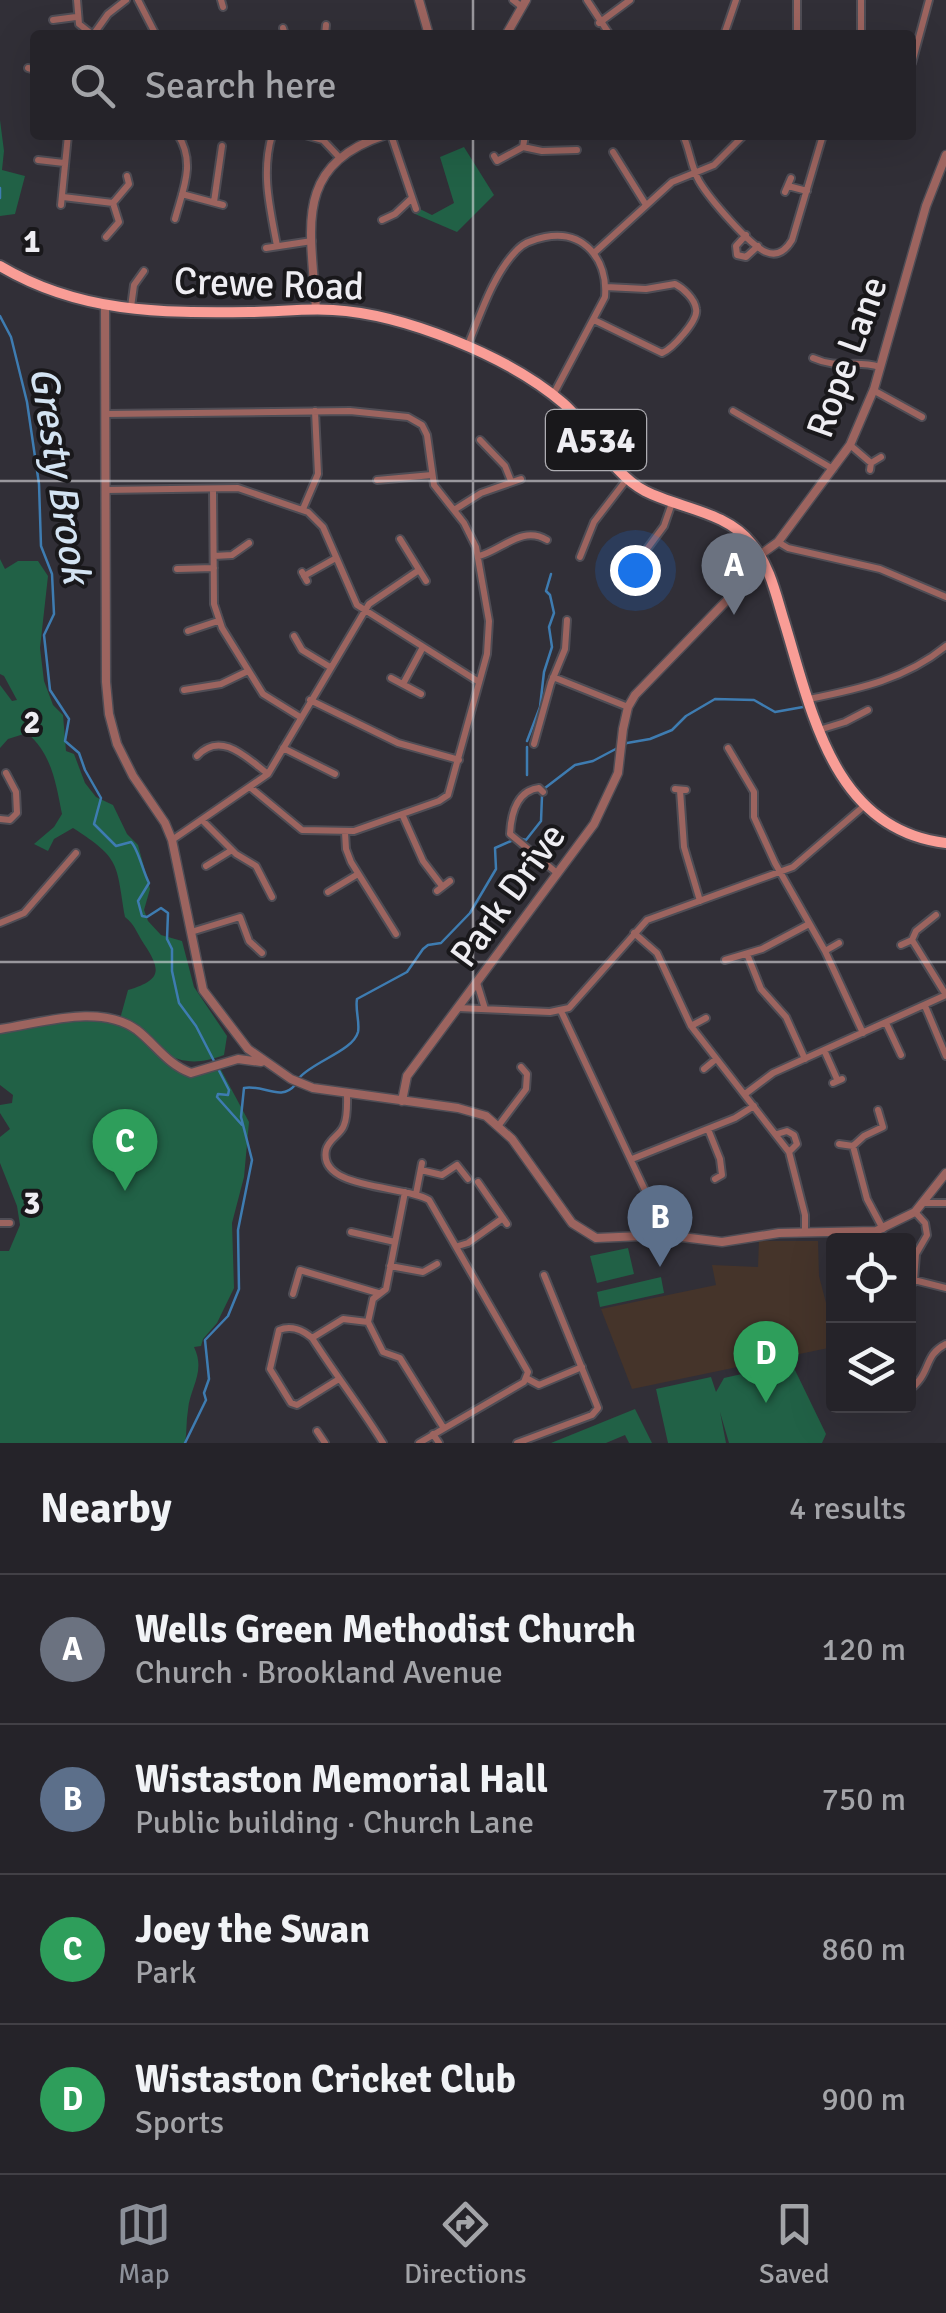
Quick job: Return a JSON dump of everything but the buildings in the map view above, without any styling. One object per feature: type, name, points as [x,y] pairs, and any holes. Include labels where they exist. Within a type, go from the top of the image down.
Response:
[{"type":"main road","name":"Crewe Road","points":[[0,266],[52,292],[105,306],[198,313],[348,311],[390,320],[467,348],[552,395],[576,416],[628,478],[645,491],[726,522],[747,538],[762,559],[818,730],[841,774],[864,806],[897,832],[946,844]]},
{"type":"street","points":[[77,0],[77,17],[84,30]]},
{"type":"street","points":[[97,30],[108,14],[126,0]]},
{"type":"street","points":[[138,0],[153,30]]},
{"type":"street","points":[[419,0],[428,30]]},
{"type":"street","points":[[509,30],[524,3],[513,0]]},
{"type":"street","points":[[586,0],[605,30]]},
{"type":"street","points":[[600,24],[630,0]]},
{"type":"street","points":[[726,30],[736,0]]},
{"type":"street","points":[[797,0],[797,30]]},
{"type":"street","points":[[860,0],[861,30]]},
{"type":"street","points":[[916,48],[929,0]]},
{"type":"street","points":[[53,21],[77,17]]},
{"type":"street","points":[[326,25],[326,30]]},
{"type":"street","points":[[67,140],[62,201],[114,203]]},
{"type":"street","points":[[175,219],[189,157],[180,140]]},
{"type":"street","points":[[270,140],[265,158],[267,193],[277,246]]},
{"type":"street","points":[[322,140],[339,157]]},
{"type":"street","points":[[316,310],[312,240],[316,194],[325,173],[339,157],[373,140]]},
{"type":"street","points":[[390,140],[416,210]]},
{"type":"street","points":[[523,147],[524,140]]},
{"type":"street","points":[[685,140],[695,172],[717,207],[758,246],[772,254],[789,246],[822,140]]},
{"type":"street","points":[[594,253],[672,182],[714,165],[739,140]]},
{"type":"street","points":[[214,202],[222,146]]},
{"type":"street","points":[[497,162],[523,147],[578,150]]},
{"type":"street","points":[[614,152],[646,205]]},
{"type":"street","name":"Rope Lane","points":[[628,707],[778,542],[850,445],[873,390],[920,224],[946,155]]},
{"type":"street","points":[[38,160],[64,163]]},
{"type":"street","points":[[114,203],[131,181]]},
{"type":"street","points":[[788,185],[807,191]]},
{"type":"street","points":[[182,194],[223,205]]},
{"type":"street","points":[[382,220],[412,198]]},
{"type":"street","points":[[106,236],[119,222],[114,203]]},
{"type":"street","points":[[746,235],[736,246],[737,255],[746,257],[758,246]]},
{"type":"street","points":[[467,348],[505,268],[521,246],[542,238],[568,236],[584,243],[602,265],[606,286],[602,306],[552,395]]},
{"type":"street","points":[[266,248],[312,240]]},
{"type":"street","points":[[130,308],[134,285],[144,271]]},
{"type":"street","points":[[594,320],[662,352],[673,346],[696,313],[685,290],[675,284],[649,289],[606,286]]},
{"type":"street","points":[[105,306],[106,682],[111,724],[127,766],[172,840],[203,990],[235,1035],[266,1064],[300,1084],[471,1111],[499,1125],[566,1217],[581,1232],[596,1238],[666,1235],[722,1242],[805,1232],[850,1234],[883,1229],[915,1212],[945,1178]]},
{"type":"street","points":[[813,358],[834,366],[859,362],[880,367]]},
{"type":"street","points":[[873,390],[922,417]]},
{"type":"street","points":[[733,411],[834,470]]},
{"type":"street","points":[[303,509],[318,474],[315,412]]},
{"type":"street","points":[[106,414],[341,412],[415,419],[426,431],[432,475],[439,493],[473,540],[489,633],[459,760],[446,797],[345,832],[300,830],[252,788]]},
{"type":"street","points":[[485,440],[511,481]]},
{"type":"street","points":[[850,445],[871,466],[881,457]]},
{"type":"street","points":[[376,480],[432,475]]},
{"type":"street","points":[[580,557],[594,522],[628,478]]},
{"type":"street","points":[[454,510],[481,493],[520,479]]},
{"type":"street","points":[[212,488],[214,604],[218,621],[264,696],[300,717]]},
{"type":"street","points":[[105,490],[243,489],[303,509],[322,524],[353,599],[479,682]]},
{"type":"street","points":[[654,562],[644,553],[664,526],[673,502]]},
{"type":"street","points":[[478,556],[511,539],[546,537]]},
{"type":"street","points":[[406,542],[426,581]]},
{"type":"street","points":[[778,542],[788,548],[880,570],[946,597]]},
{"type":"street","points":[[214,556],[232,554],[245,544]]},
{"type":"street","points":[[304,576],[336,558]]},
{"type":"street","points":[[177,569],[214,568]]},
{"type":"street","points":[[172,840],[268,774],[365,610],[379,595],[419,570]]},
{"type":"street","points":[[534,744],[553,677],[566,649],[567,620]]},
{"type":"street","points":[[188,631],[218,621]]},
{"type":"street","points":[[294,636],[302,650],[330,668]]},
{"type":"street","points":[[808,700],[876,685],[928,662],[946,646]]},
{"type":"street","points":[[403,684],[422,647]]},
{"type":"street","points":[[184,690],[214,686],[248,670]]},
{"type":"street","points":[[553,677],[628,707]]},
{"type":"street","points":[[391,678],[421,694]]},
{"type":"street","points":[[310,700],[398,743],[459,760]]},
{"type":"street","name":"Park Drive","points":[[402,1101],[407,1076],[602,809],[615,783],[628,707]]},
{"type":"street","points":[[818,730],[868,710]]},
{"type":"street","points":[[197,752],[229,746],[268,774]]},
{"type":"street","points":[[283,748],[334,774]]},
{"type":"street","points":[[728,748],[754,792],[754,817],[779,872],[824,951],[863,1033]]},
{"type":"street","points":[[0,819],[10,820],[17,813],[16,792],[6,774]]},
{"type":"street","points":[[543,792],[539,788],[530,790],[511,810],[514,840],[530,848],[557,873]]},
{"type":"street","points":[[680,790],[684,848],[700,901]]},
{"type":"street","points":[[458,1008],[560,1011],[576,1002],[647,920],[802,862],[864,806]]},
{"type":"street","points":[[402,814],[440,889],[450,880]]},
{"type":"street","points":[[203,821],[232,850],[256,866],[272,897]]},
{"type":"street","points":[[345,832],[348,855],[391,930]]},
{"type":"street","points":[[210,862],[232,850]]},
{"type":"street","points":[[0,923],[24,913],[76,853]]},
{"type":"street","points":[[327,892],[358,874]]},
{"type":"street","points":[[901,945],[912,940],[916,931],[936,915]]},
{"type":"street","points":[[189,932],[240,916],[249,941],[262,953]]},
{"type":"street","points":[[724,960],[775,943],[809,924]]},
{"type":"street","points":[[634,934],[657,953],[691,1026],[789,1152],[805,1215],[805,1232]]},
{"type":"street","points":[[745,1094],[773,1073],[946,995],[912,940]]},
{"type":"street","points":[[824,951],[840,944]]},
{"type":"street","points":[[747,954],[764,994],[786,1017],[805,1059]]},
{"type":"street","points":[[477,983],[485,1009]]},
{"type":"street","points":[[926,1006],[946,1056]]},
{"type":"street","points":[[560,1011],[666,1235]]},
{"type":"street","points":[[0,1028],[111,1016],[134,1028],[163,1057],[191,1073],[250,1058],[266,1064]]},
{"type":"street","points":[[691,1026],[706,1018]]},
{"type":"street","points":[[886,1022],[901,1056]]},
{"type":"street","points":[[227,1061],[238,1046],[235,1035]]},
{"type":"street","points":[[824,1050],[838,1080]]},
{"type":"street","points":[[704,1069],[716,1059]]},
{"type":"street","points":[[499,1125],[526,1089],[528,1074],[521,1067]]},
{"type":"street","points":[[348,1093],[345,1124],[326,1152],[328,1166],[338,1176],[429,1200],[526,1366],[526,1378]]},
{"type":"street","points":[[631,1159],[739,1116],[754,1106]]},
{"type":"street","points":[[853,1146],[864,1136],[887,1129],[878,1110]]},
{"type":"street","points":[[708,1129],[720,1159],[722,1177]]},
{"type":"street","points":[[777,1134],[794,1134],[797,1144],[789,1152]]},
{"type":"street","points":[[840,1144],[853,1146]]},
{"type":"street","points":[[853,1146],[867,1199],[883,1229]]},
{"type":"street","points":[[416,1194],[421,1166],[442,1175],[457,1164],[468,1179]]},
{"type":"street","points":[[458,1246],[505,1221],[478,1182]]},
{"type":"street","points":[[405,1192],[386,1289],[372,1299],[368,1322],[383,1352],[400,1358],[444,1427]]},
{"type":"street","points":[[925,1202],[946,1203]]},
{"type":"street","points":[[915,1212],[925,1223],[928,1235],[916,1254]]},
{"type":"street","points":[[0,1223],[10,1223]]},
{"type":"street","points":[[351,1232],[395,1242]]},
{"type":"street","points":[[390,1266],[423,1272],[437,1264]]},
{"type":"street","points":[[292,1294],[300,1270],[378,1293]]},
{"type":"street","points":[[517,1443],[592,1415],[598,1408],[544,1275]]},
{"type":"street","points":[[916,1280],[946,1288]]},
{"type":"street","points":[[312,1338],[344,1319],[368,1322]]},
{"type":"street","points":[[339,1379],[297,1405],[291,1403],[270,1370],[280,1330],[286,1327],[304,1331],[312,1338],[381,1442]]},
{"type":"street","points":[[916,1385],[924,1379],[934,1352],[946,1344]]},
{"type":"street","points":[[526,1378],[539,1385],[582,1367]]},
{"type":"street","points":[[418,1443],[526,1378]]},
{"type":"street","points":[[317,1431],[325,1443]]},
{"type":"street","points":[[434,1434],[439,1443]]},
{"type":"shaded area","points":[[759,1241],[818,1241],[819,1276],[826,1303],[826,1348],[632,1389],[601,1309],[716,1285],[712,1265],[758,1267]]},
{"type":"green space","points":[[0,120],[2,170],[25,176],[15,214],[0,216]]},
{"type":"green space","points":[[464,147],[494,195],[457,232],[415,214],[418,208],[432,215],[454,203],[440,157]]},
{"type":"green space","points":[[0,559],[5,569],[18,561],[38,561],[48,576],[40,648],[44,681],[53,705],[63,715],[66,751],[74,754],[85,783],[96,797],[113,805],[127,834],[138,845],[150,889],[144,910],[148,921],[161,935],[182,941],[194,987],[227,1036],[224,1055],[207,1060],[185,1061],[161,1052],[191,1073],[220,1068],[249,1122],[244,1177],[232,1223],[234,1288],[217,1323],[201,1346],[194,1347],[198,1372],[189,1402],[185,1443],[0,1443],[0,1251],[9,1251],[20,1225],[0,1163],[0,1137],[10,1129],[0,1113],[0,1105],[12,1103],[13,1095],[0,1085],[0,1029],[77,1018],[120,1019],[128,990],[147,982],[156,968],[125,917],[114,864],[100,847],[73,828],[54,839],[48,851],[34,844],[54,827],[62,814],[52,770],[35,741],[27,733],[8,739],[0,748],[0,685],[12,701],[17,700],[0,674]]},
{"type":"green space","points":[[628,1248],[634,1274],[597,1283],[590,1256]]},
{"type":"green space","points":[[661,1277],[664,1293],[600,1307],[597,1292]]},
{"type":"green space","points":[[782,1365],[794,1368],[826,1434],[822,1443],[729,1443],[720,1412],[726,1443],[668,1443],[656,1389],[711,1377],[716,1392],[724,1378]]},
{"type":"green space","points":[[635,1409],[652,1443],[629,1443],[625,1435],[606,1443],[551,1443]]},
{"type":"waterway","points":[[0,188],[0,198]]},
{"type":"waterway","name":"Gresty Brook","points":[[0,316],[11,337],[27,402],[39,484],[41,546],[52,574],[54,614],[44,635],[50,690],[69,719],[65,741],[79,753],[101,798],[94,824],[116,846],[131,842],[136,849],[149,883],[138,901],[142,916],[161,908],[168,913],[167,939],[172,949],[179,1003],[196,1026],[229,1090],[228,1095],[217,1097],[242,1125]]},
{"type":"waterway","points":[[527,741],[540,707],[552,647],[549,627],[554,613],[546,591],[551,574]]},
{"type":"waterway","points":[[545,788],[575,765],[593,761],[627,743],[672,730],[686,716],[715,699],[754,700],[775,712],[803,707]]},
{"type":"waterway","points":[[527,747],[527,775]]},
{"type":"waterway","points":[[299,1078],[355,1039],[357,999],[407,972],[423,949],[441,943],[470,913],[496,869],[495,848],[518,838],[526,840],[541,821],[542,796]]},
{"type":"waterway","points":[[185,1443],[206,1400],[209,1379],[205,1340],[228,1316],[239,1289],[238,1230],[252,1160],[241,1117],[244,1088],[284,1092],[295,1085]]},
{"type":"place","name":"Wells Green Methodist Church","points":[[734,615]]},
{"type":"place","name":"Joey the Swan","points":[[125,1191]]},
{"type":"place","name":"Wistaston Memorial Hall","points":[[660,1267]]},
{"type":"place","name":"Wistaston Cricket Club","points":[[766,1403]]}]
